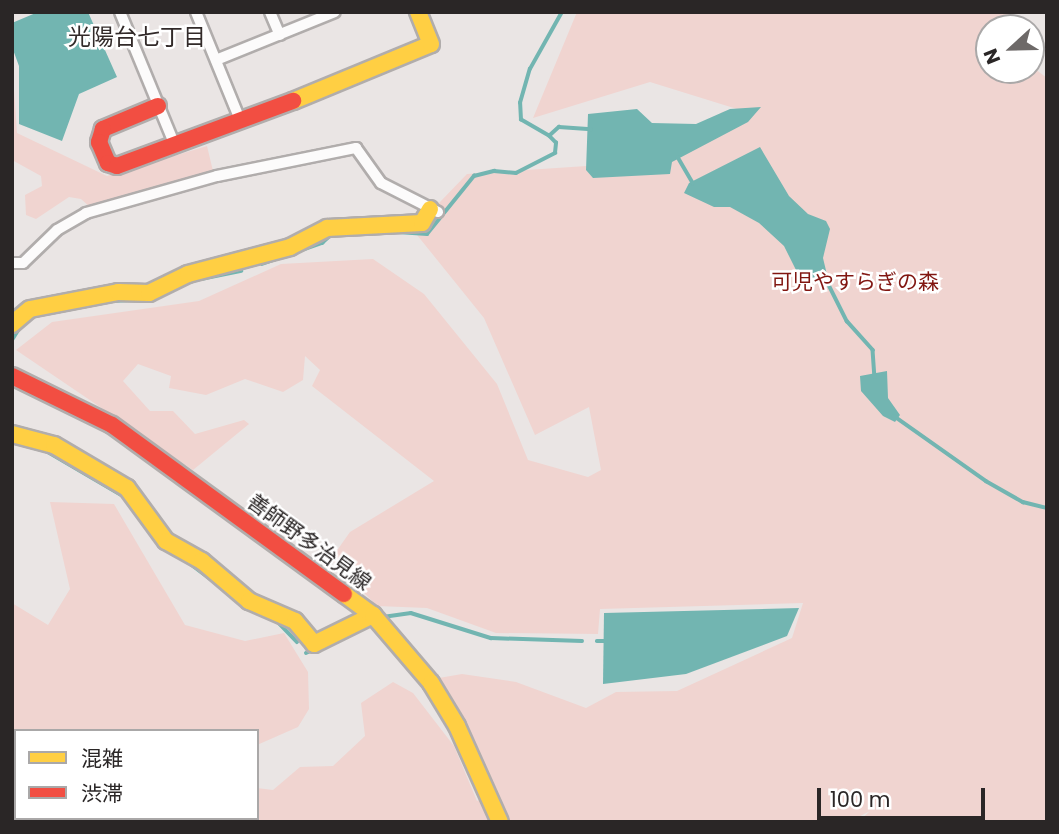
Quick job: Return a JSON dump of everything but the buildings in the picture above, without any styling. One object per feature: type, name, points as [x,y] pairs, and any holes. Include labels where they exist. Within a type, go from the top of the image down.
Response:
[{"type":"street","points":[[120,12],[174,144]]},
{"type":"street","points":[[196,12],[241,122]]},
{"type":"street","points":[[270,12],[279,35]]},
{"type":"street","points":[[216,60],[335,12]]},
{"type":"street","points":[[158,106],[103,130],[99,142],[108,163],[117,166],[241,122],[431,44],[418,12]]},
{"type":"street","points":[[12,264],[23,263],[57,230],[86,213],[217,176],[356,148],[381,183],[434,211],[422,223],[327,228],[290,247],[241,263],[188,274],[149,293],[118,292],[74,304],[30,309],[12,324]]},
{"type":"street","name":"善師野多治見線","points":[[12,376],[53,393],[111,425],[373,615],[438,693],[457,726],[500,822]]},
{"type":"street","points":[[12,434],[54,445],[127,488],[166,541],[202,561],[249,601],[295,621],[314,644],[373,615]]},
{"type":"green space","name":"可児やすらぎの森","points":[[577,12],[1013,12],[975,14],[975,84],[1045,84],[1045,76],[1047,78],[1047,822],[858,822],[870,811],[849,822],[122,822],[259,820],[259,788],[273,790],[300,767],[333,766],[365,736],[361,703],[393,682],[413,693],[454,746],[477,801],[497,793],[439,678],[462,674],[516,682],[586,708],[616,692],[677,691],[792,638],[803,603],[600,609],[598,634],[496,633],[427,608],[377,606],[331,559],[350,532],[434,481],[312,386],[320,370],[305,356],[303,380],[283,392],[245,379],[206,395],[169,388],[171,376],[138,364],[123,381],[150,411],[173,411],[195,434],[244,420],[249,424],[193,470],[16,350],[52,322],[199,301],[281,264],[373,259],[424,294],[497,384],[528,460],[588,477],[601,470],[589,407],[535,435],[484,318],[413,230],[467,174],[661,161],[722,112],[737,109],[650,82],[533,118]]},
{"type":"green space","points":[[12,60],[17,133],[107,176],[207,146],[213,171],[91,208],[81,199],[69,197],[36,219],[26,215],[25,195],[42,186],[41,176],[12,160]]},
{"type":"green space","points":[[50,502],[114,504],[185,625],[245,641],[284,633],[308,672],[309,709],[298,727],[259,744],[259,729],[14,729],[14,820],[54,820],[12,822],[12,603],[48,625],[70,589]]},
{"type":"water","points":[[38,12],[88,12],[117,77],[79,94],[62,141],[19,124],[19,66],[12,47],[12,23]]},
{"type":"water","points":[[761,107],[748,122],[672,162],[670,174],[593,178],[586,170],[588,114],[637,109],[652,123],[696,124],[730,109]]},
{"type":"water","points":[[760,147],[789,196],[808,214],[826,221],[830,229],[823,258],[829,283],[799,276],[784,246],[759,223],[730,207],[714,207],[684,193],[689,183]]},
{"type":"water","points":[[887,371],[888,398],[900,415],[895,422],[883,416],[861,391],[860,376]]},
{"type":"water","points":[[799,608],[787,636],[686,674],[603,684],[604,613]]},
{"type":"waterway","points":[[398,232],[427,234],[474,176],[494,171],[516,173],[555,153],[556,143],[549,136],[521,120],[520,103],[530,69],[562,12]]},
{"type":"waterway","points":[[550,135],[559,127],[591,129]]},
{"type":"waterway","points":[[678,157],[693,183]]},
{"type":"waterway","points":[[262,264],[322,243],[331,235]]},
{"type":"waterway","points":[[201,279],[241,271]]},
{"type":"waterway","points":[[827,281],[847,321],[873,350],[875,377]]},
{"type":"waterway","points":[[112,301],[150,299]]},
{"type":"waterway","points":[[12,340],[22,324]]},
{"type":"waterway","points":[[894,416],[986,481],[1023,502],[1047,508]]},
{"type":"waterway","points":[[43,449],[127,498]]},
{"type":"waterway","points":[[145,525],[160,543]]},
{"type":"waterway","points":[[184,559],[211,579]]},
{"type":"waterway","points":[[383,617],[411,613],[491,638],[582,641]]},
{"type":"waterway","points":[[277,621],[297,642]]},
{"type":"waterway","points":[[597,641],[606,641]]},
{"type":"waterway","points":[[306,653],[315,649]]},
{"type":"traffic: slow","points":[[293,101],[431,44],[418,12]]},
{"type":"traffic: slow","points":[[12,324],[30,309],[118,292],[149,293],[188,274],[290,247],[327,228],[422,223],[430,209]]},
{"type":"traffic: slow","points":[[12,434],[54,445],[127,488],[166,541],[202,561],[249,601],[295,621],[314,644],[373,615]]},
{"type":"traffic: slow","points":[[344,594],[373,615],[431,683],[457,726],[500,822]]},
{"type":"traffic: jam","points":[[158,106],[103,129],[99,142],[108,163],[117,166],[293,101]]},
{"type":"traffic: jam","points":[[12,376],[112,425],[344,594]]},
{"type":"district","name":"光陽台七丁目","points":[[137,37]]}]
